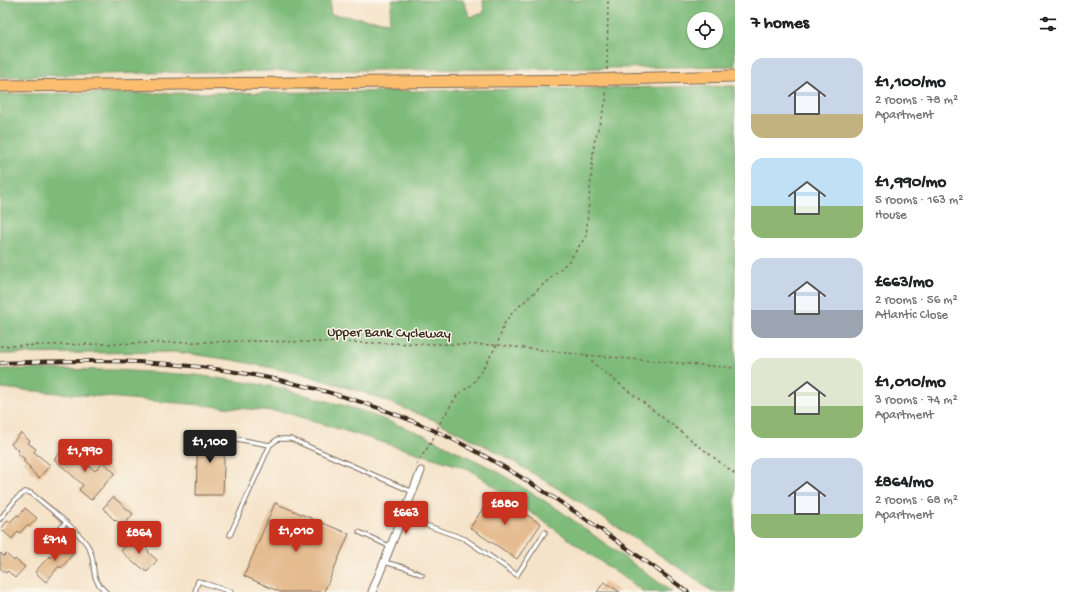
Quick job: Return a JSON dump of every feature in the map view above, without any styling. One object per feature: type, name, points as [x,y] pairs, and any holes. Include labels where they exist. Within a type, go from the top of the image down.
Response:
[{"type":"main road","points":[[0,86],[595,80],[616,78],[735,76]]},
{"type":"street","points":[[372,592],[422,471]]},
{"type":"lane","points":[[237,438],[270,445]]},
{"type":"lane","points":[[230,535],[270,445],[278,439],[291,439],[413,492]]},
{"type":"lane","points":[[0,519],[16,499],[26,492],[31,493],[66,522],[84,541],[89,548],[95,580],[106,592]]},
{"type":"lane","points":[[403,517],[465,539],[517,574],[545,532]]},
{"type":"lane","points":[[46,544],[66,522]]},
{"type":"lane","points":[[359,532],[390,547]]},
{"type":"lane","points":[[384,562],[422,574]]},
{"type":"lane","points":[[195,592],[198,581],[231,592]]},
{"type":"path","points":[[607,70],[608,0]]},
{"type":"path","points":[[422,471],[414,467],[432,441],[440,423],[458,394],[473,384],[497,345],[505,322],[513,312],[569,261],[586,236],[594,143],[606,101],[607,85]]},
{"type":"path","name":"Upper Bank Cycleway","points":[[0,346],[252,341],[497,345],[586,355],[735,368]]},
{"type":"path","points":[[586,355],[599,368],[735,474]]},
{"type":"green space","points":[[0,0],[331,0],[330,14],[389,22],[392,0],[463,0],[470,17],[484,13],[483,0],[735,0],[735,66],[92,74],[0,77]]},
{"type":"green space","points":[[735,86],[735,592],[712,592],[690,575],[570,496],[501,454],[434,420],[368,394],[306,375],[233,360],[177,352],[0,354],[0,94],[347,92]]},
{"type":"green space","points":[[0,369],[114,370],[196,375],[277,387],[356,409],[422,434],[495,470],[559,510],[672,592],[644,592],[469,469],[284,412],[0,388]]},
{"type":"building","points":[[198,432],[225,432],[223,495],[196,495]]},
{"type":"building","points":[[21,433],[30,441],[28,443],[36,449],[34,452],[50,465],[39,478],[29,469],[31,468],[23,461],[25,459],[17,453],[19,451],[11,444]]},
{"type":"building","points":[[66,446],[95,471],[103,462],[115,473],[91,500],[79,490],[83,485],[54,459]]},
{"type":"building","points":[[493,493],[541,524],[517,559],[470,528]]},
{"type":"building","points":[[113,497],[133,514],[123,526],[116,520],[115,521],[103,508]]},
{"type":"building","points":[[275,503],[349,534],[324,592],[280,592],[244,576]]},
{"type":"building","points":[[25,508],[37,518],[29,527],[27,525],[20,533],[18,531],[12,539],[1,529],[8,520],[10,522],[17,515],[19,516]]},
{"type":"building","points":[[132,538],[142,547],[143,545],[157,560],[147,572],[137,564],[136,565],[121,551]]},
{"type":"building","points":[[64,542],[75,552],[61,568],[59,566],[46,582],[35,572],[49,556],[51,558]]},
{"type":"building","points":[[0,553],[4,556],[6,554],[14,561],[15,559],[25,567],[15,578],[8,571],[6,573],[0,568]]},
{"type":"building","points":[[604,582],[620,592],[597,592]]},
{"type":"railway","points":[[0,363],[104,361],[182,365],[226,370],[270,378],[314,388],[357,401],[440,433],[506,468],[586,519],[688,592]]}]
